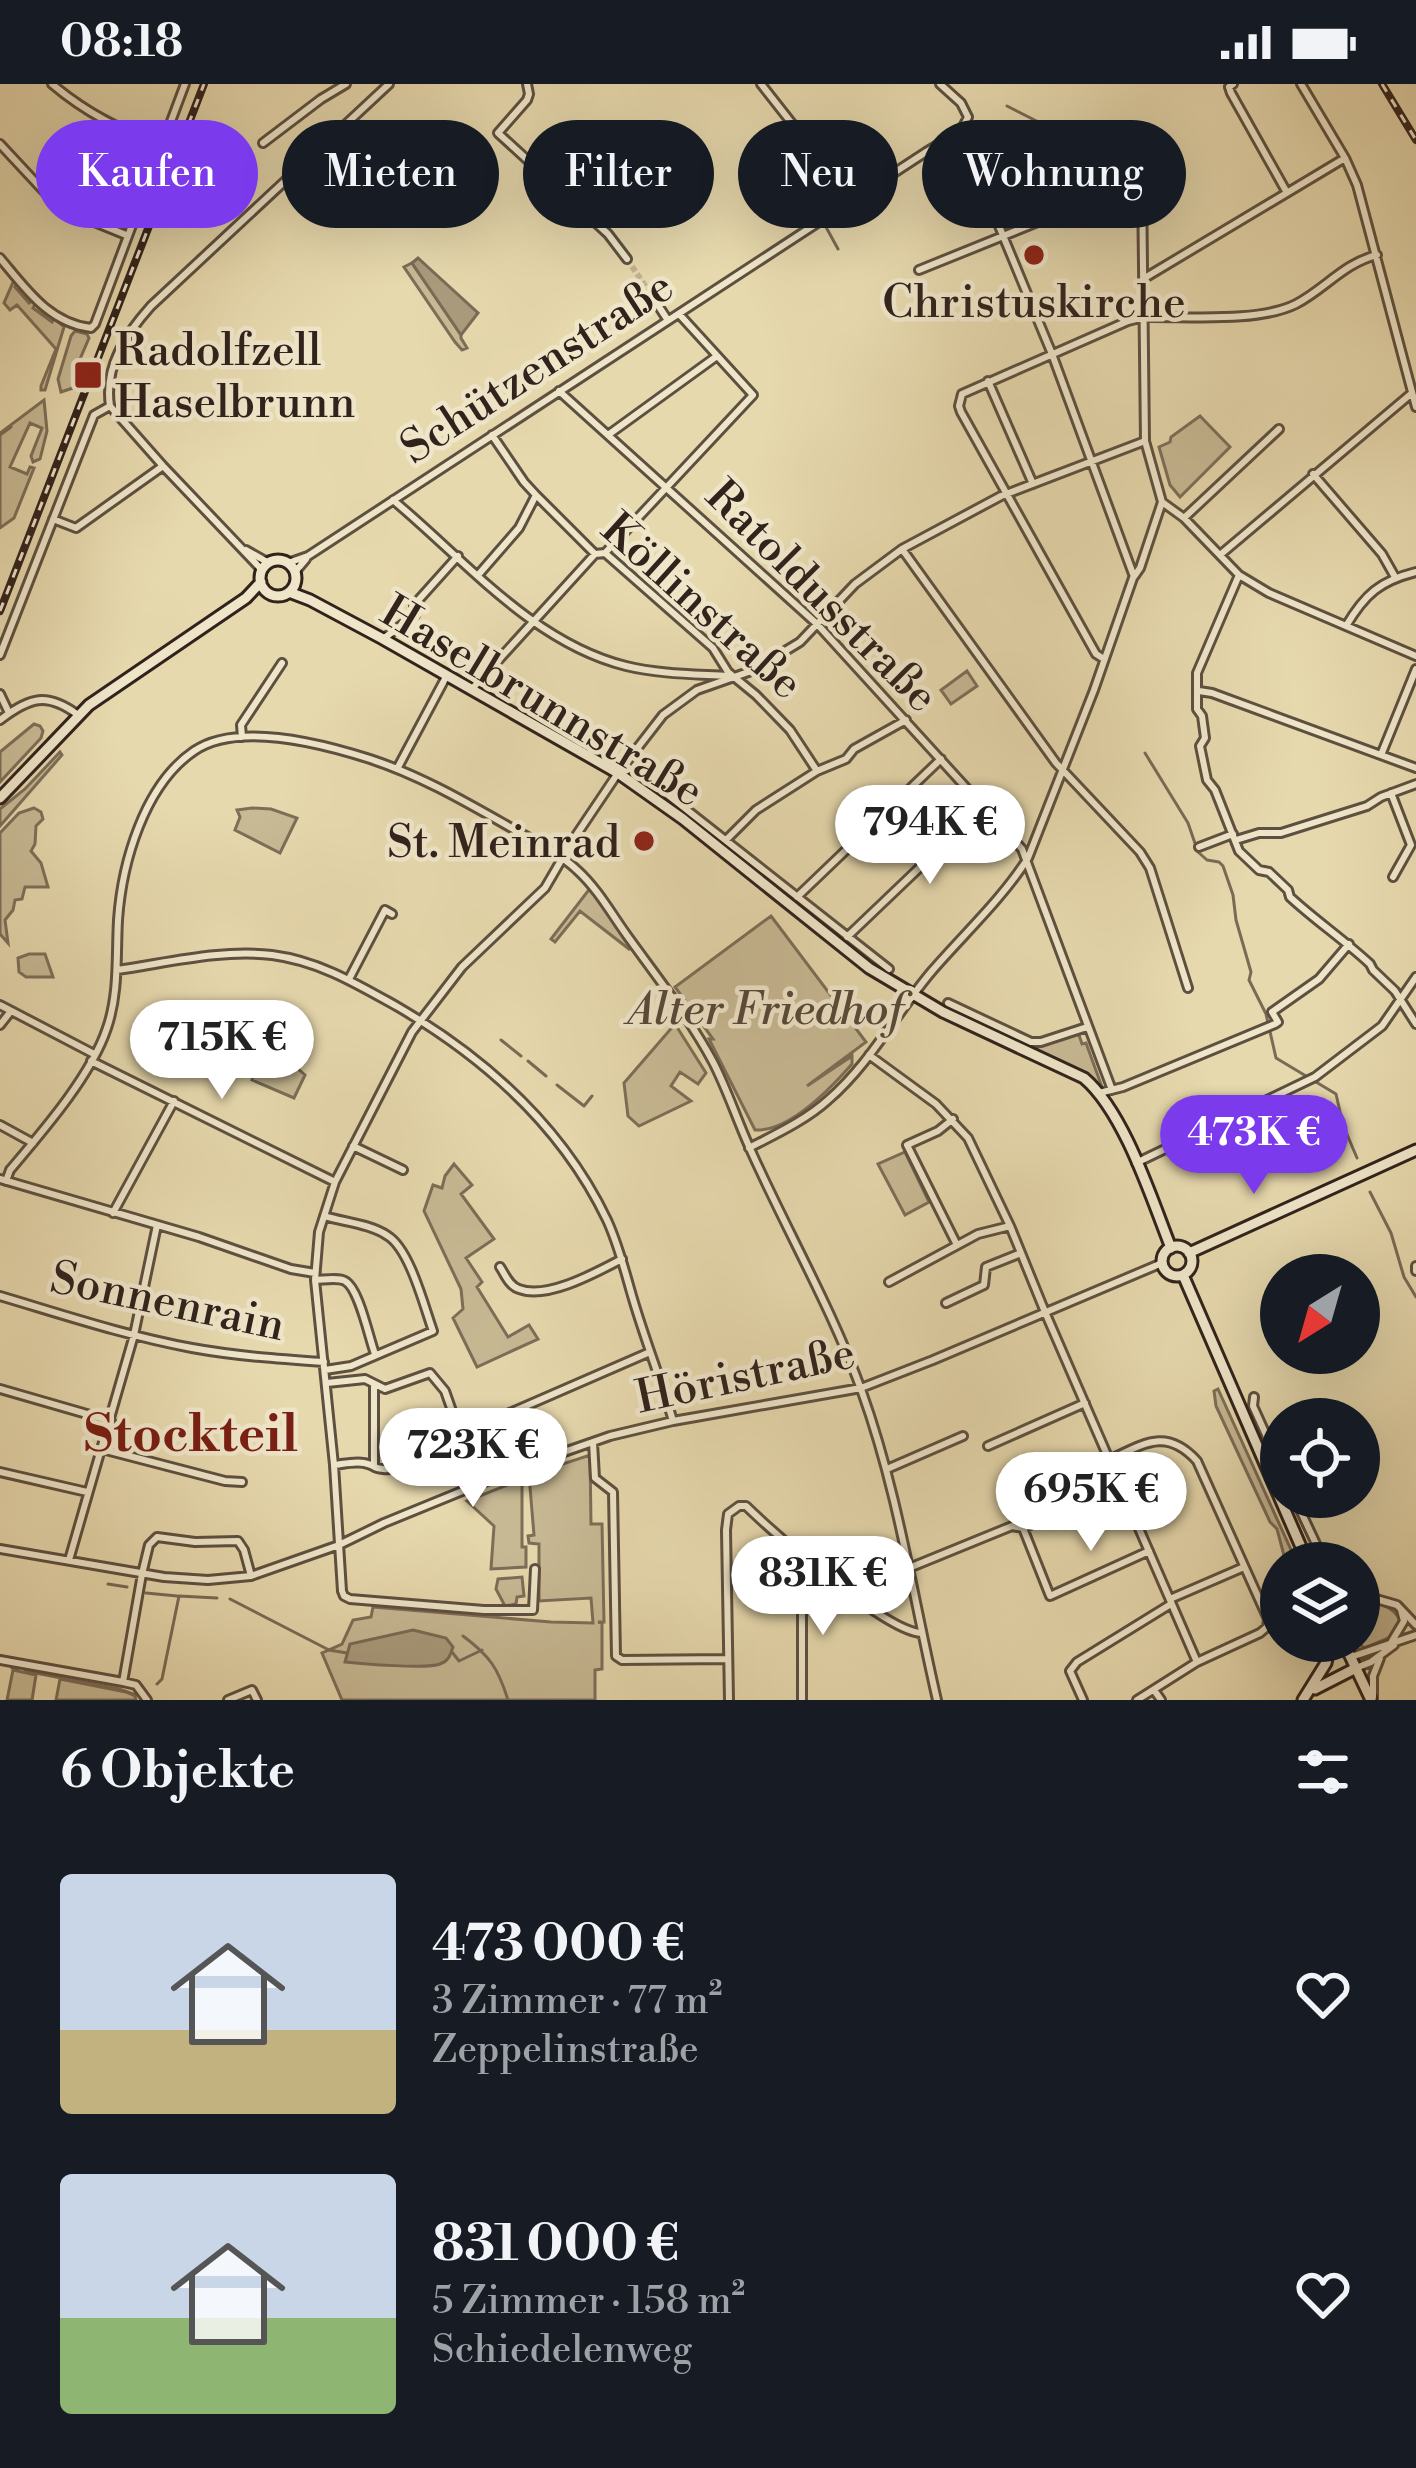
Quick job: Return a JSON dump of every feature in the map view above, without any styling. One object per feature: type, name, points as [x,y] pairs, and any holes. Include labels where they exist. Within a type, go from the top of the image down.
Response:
[{"type":"main road","points":[[0,798],[78,715],[246,598],[265,576],[280,560],[291,567],[292,588],[280,596],[265,576]]},
{"type":"main road","name":"Haselbrunnstraße","points":[[292,588],[618,773],[869,968],[985,1033],[1064,1067],[1099,1093]]},
{"type":"main road","points":[[1099,1093],[1118,1122],[1171,1247]]},
{"type":"main road","points":[[1189,1252],[1416,1150]]},
{"type":"main road","points":[[1171,1247],[1189,1252],[1192,1265],[1183,1276],[1169,1275],[1162,1263],[1171,1247]]},
{"type":"main road","points":[[1183,1276],[1299,1542]]},
{"type":"main road","points":[[1306,1696],[1326,1662]]},
{"type":"main road","points":[[1321,1675],[1338,1662]]},
{"type":"main road","points":[[1306,1696],[1353,1662],[1372,1700]]},
{"type":"street","points":[[52,84],[101,120]]},
{"type":"street","points":[[172,120],[185,84]]},
{"type":"street","points":[[263,143],[346,84]]},
{"type":"street","points":[[265,576],[110,406],[112,368],[131,328],[152,306],[389,84]]},
{"type":"street","points":[[526,84],[526,100],[497,133],[608,234],[627,259]]},
{"type":"street","points":[[761,84],[789,120]]},
{"type":"street","points":[[940,84],[965,110],[966,120]]},
{"type":"street","points":[[1300,84],[1345,158],[1364,205],[1416,407]]},
{"type":"street","points":[[1231,86],[1286,191]]},
{"type":"street","points":[[0,144],[63,208],[127,236]]},
{"type":"street","points":[[1143,279],[1345,158]]},
{"type":"street","points":[[749,1148],[832,1098],[912,994],[1028,859],[1162,502],[1145,441],[1142,180],[920,270]]},
{"type":"street","points":[[0,258],[47,311],[71,325],[91,328],[130,228]]},
{"type":"street","name":"Schützenstraße","points":[[291,567],[808,228]]},
{"type":"street","points":[[1000,228],[1052,354],[1133,578]]},
{"type":"street","points":[[1105,659],[1096,654],[961,412],[960,398],[969,389],[1128,321],[1273,313],[1314,293],[1356,262],[1377,255]]},
{"type":"street","points":[[654,298],[668,320]]},
{"type":"street","points":[[605,553],[753,395],[678,312]]},
{"type":"street","points":[[608,435],[717,356]]},
{"type":"street","points":[[988,381],[1033,484]]},
{"type":"street","name":"Ratoldusstraße","points":[[559,391],[817,624],[1028,859]]},
{"type":"street","points":[[1220,555],[1412,393]]},
{"type":"street","points":[[0,655],[94,415],[110,406]]},
{"type":"street","points":[[1184,518],[1279,429]]},
{"type":"street","name":"Köllinstraße","points":[[492,435],[524,482],[595,554],[605,553],[713,648],[732,676],[790,730],[817,771]]},
{"type":"street","points":[[535,1569],[533,1610],[350,1599],[342,1591],[315,1277],[323,1216],[335,1182],[419,1020],[459,970],[537,898],[618,773],[670,708],[697,690],[754,670],[800,642],[855,584],[902,550],[1008,493],[1145,441]]},
{"type":"street","points":[[53,519],[76,528],[163,466]]},
{"type":"street","points":[[1313,474],[1382,554],[1395,577]]},
{"type":"street","points":[[479,574],[518,528],[536,495]]},
{"type":"street","points":[[394,500],[533,621],[576,648],[624,665],[732,676]]},
{"type":"street","points":[[1162,502],[1239,575],[1269,593],[1416,656]]},
{"type":"street","points":[[902,550],[1063,770],[1140,852],[1150,868],[1188,988]]},
{"type":"street","points":[[472,688],[595,554]]},
{"type":"street","points":[[383,639],[415,615],[414,605],[458,556]]},
{"type":"street","points":[[1346,626],[1360,602],[1395,577],[1416,572]]},
{"type":"street","points":[[1239,575],[1197,673],[1197,709],[1205,738],[1200,746],[1207,780],[1239,851],[1258,870],[1269,872],[1323,927],[1333,929],[1349,944],[1395,991],[1416,1024]]},
{"type":"street","points":[[242,737],[241,725],[282,663]]},
{"type":"street","points":[[1381,755],[1416,669]]},
{"type":"street","points":[[398,769],[447,674]]},
{"type":"street","points":[[1198,691],[1416,768]]},
{"type":"street","points":[[0,694],[9,713]]},
{"type":"street","points":[[0,720],[28,704],[50,700],[78,715]]},
{"type":"street","points":[[725,841],[747,817],[906,720]]},
{"type":"street","points":[[375,1354],[363,1312],[350,1286],[341,1280],[315,1277],[199,1237],[3,1180],[92,1057],[108,1026],[122,884],[150,805],[166,778],[206,744],[242,737],[280,739],[398,769],[563,858],[589,881],[719,1073],[749,1148],[830,1312],[861,1388],[886,1469],[937,1700]]},
{"type":"street","points":[[796,897],[941,759]]},
{"type":"street","name":"Haselbrunnstraße","points":[[640,772],[889,969]]},
{"type":"street","points":[[1199,847],[1234,837],[1281,833],[1367,806],[1416,784]]},
{"type":"street","points":[[1391,793],[1413,841],[1393,877]]},
{"type":"street","points":[[847,937],[983,806]]},
{"type":"street","points":[[1028,859],[1112,1090]]},
{"type":"street","points":[[349,979],[385,910],[392,914]]},
{"type":"street","points":[[1099,1093],[1278,1022],[1272,1012],[1318,979],[1349,944]]},
{"type":"street","points":[[117,970],[226,954],[309,963],[349,979],[419,1020],[506,1085],[551,1132],[597,1201],[622,1259],[673,1421]]},
{"type":"street","points":[[1136,1163],[1315,1077],[1382,1026],[1416,977]]},
{"type":"street","points":[[948,1003],[1031,1042],[1087,1027]]},
{"type":"street","points":[[0,1005],[335,1182]]},
{"type":"street","points":[[0,1025],[11,1011]]},
{"type":"street","points":[[869,1055],[953,1119],[968,1138],[1197,1662]]},
{"type":"street","points":[[113,1213],[174,1101]]},
{"type":"street","points":[[953,1119],[907,1145],[957,1244]]},
{"type":"street","points":[[0,1125],[33,1143]]},
{"type":"street","points":[[353,1146],[404,1170]]},
{"type":"street","points":[[323,1216],[394,1240],[434,1331],[351,1366],[324,1366]]},
{"type":"street","points":[[69,1560],[134,1335],[157,1225]]},
{"type":"street","points":[[889,1282],[978,1234],[1010,1226]]},
{"type":"street","points":[[946,1303],[984,1285],[986,1267],[1021,1253]]},
{"type":"street","points":[[500,1267],[519,1289],[541,1290],[575,1282],[622,1259]]},
{"type":"street","name":"Höristraße","points":[[0,1549],[142,1574],[205,1580],[250,1576],[593,1442],[673,1421],[861,1388],[1162,1263]]},
{"type":"street","name":"Sonnenrain","points":[[0,1296],[134,1335],[228,1354],[324,1366]]},
{"type":"street","points":[[496,1418],[650,1352]]},
{"type":"street","points":[[327,1383],[365,1379],[386,1389],[430,1373],[446,1391],[458,1428],[441,1451],[400,1467],[383,1469],[364,1462],[334,1465]]},
{"type":"street","points":[[374,1384],[374,1466]]},
{"type":"street","points":[[0,1389],[111,1420]]},
{"type":"street","points":[[1254,1397],[1260,1422]]},
{"type":"street","points":[[988,1446],[1085,1403]]},
{"type":"street","points":[[886,1469],[963,1436]]},
{"type":"street","points":[[1109,1459],[1161,1440],[1188,1451],[1197,1461],[1268,1619],[1260,1633],[1197,1662],[1137,1700]]},
{"type":"street","points":[[593,1442],[595,1478],[613,1492],[616,1656],[622,1660],[727,1659]]},
{"type":"street","points":[[102,1449],[242,1482]]},
{"type":"street","points":[[0,1472],[87,1492]]},
{"type":"street","points":[[909,1568],[1121,1487]]},
{"type":"street","points":[[729,1700],[728,1514],[740,1506],[746,1506],[808,1563],[905,1630],[921,1633]]},
{"type":"street","points":[[1023,1528],[1050,1595],[1149,1551]]},
{"type":"street","points":[[123,1682],[142,1574],[149,1545],[157,1537],[238,1541],[250,1576]]},
{"type":"street","points":[[802,1700],[802,1581],[808,1563]]},
{"type":"street","points":[[1083,1700],[1070,1671],[1077,1662],[1170,1602],[1244,1567]]},
{"type":"street","points":[[1380,1601],[1400,1607],[1416,1625]]},
{"type":"street","points":[[1388,1645],[1404,1621],[1400,1607]]},
{"type":"street","points":[[1380,1649],[1416,1635]]},
{"type":"street","points":[[1372,1700],[1372,1676],[1382,1654],[1399,1642]]},
{"type":"street","points":[[0,1660],[136,1685],[147,1700]]},
{"type":"street","points":[[228,1700],[252,1690],[256,1700]]},
{"type":"street","points":[[1154,1690],[1161,1700]]},
{"type":"green space","points":[[412,263],[467,348],[462,350],[455,342],[404,267]]},
{"type":"green space","points":[[14,280],[29,303],[36,303],[33,308],[64,327],[45,390],[41,386],[56,349],[17,305],[10,310],[4,303]]},
{"type":"green space","points":[[75,331],[89,338],[73,388],[61,392],[58,379]]},
{"type":"green space","points":[[44,400],[47,431],[40,459],[33,462],[31,456],[42,428],[30,423],[10,467],[27,474],[34,468],[14,518],[0,528],[0,433]]},
{"type":"green space","points":[[1200,416],[1230,447],[1180,497],[1170,485],[1159,447]]},
{"type":"green space","points":[[967,671],[977,686],[951,704],[941,690]]},
{"type":"green space","points":[[34,724],[43,731],[41,738],[0,782],[0,752]]},
{"type":"green space","points":[[60,752],[62,755],[0,826],[0,809]]},
{"type":"green space","points":[[34,808],[43,819],[36,826],[31,851],[41,863],[48,887],[25,887],[22,899],[15,900],[5,920],[8,943],[0,934],[0,833],[19,813]]},
{"type":"green space","points":[[252,808],[297,818],[280,853],[235,830],[240,817],[237,810]]},
{"type":"green space","points":[[591,887],[633,946],[629,949],[580,911],[555,942],[551,939]]},
{"type":"green space","name":"Alter Friedhof","points":[[771,916],[866,1042],[807,1086],[852,1056],[852,1064],[809,1107],[782,1124],[755,1130],[709,1039],[713,1039],[675,987]]},
{"type":"green space","points":[[45,954],[53,977],[26,977],[19,972],[18,958]]},
{"type":"green space","points":[[675,1024],[706,1073],[698,1084],[680,1072],[671,1086],[691,1101],[639,1126],[628,1116],[624,1083]]},
{"type":"green space","points":[[1078,1032],[1102,1087],[1074,1067],[1033,1049]]},
{"type":"green space","points":[[261,1042],[305,1075],[294,1098],[252,1080],[254,1074],[226,1061],[234,1045],[261,1058],[255,1053]]},
{"type":"green space","points":[[905,1152],[929,1202],[905,1215],[878,1164]]},
{"type":"green space","points":[[454,1164],[472,1185],[461,1194],[494,1239],[466,1258],[482,1282],[477,1287],[508,1337],[529,1325],[538,1339],[477,1367],[453,1318],[463,1309],[461,1289],[424,1211],[433,1185],[442,1188]]},
{"type":"green space","points":[[1218,1389],[1260,1482],[1260,1501],[1216,1406],[1214,1391]]},
{"type":"green space","points":[[590,1455],[591,1524],[602,1524],[604,1622],[598,1622],[602,1623],[602,1669],[595,1670],[595,1700],[342,1700],[322,1653],[342,1644],[353,1620],[371,1617],[373,1607],[593,1623],[591,1598],[539,1601],[539,1544],[529,1543],[528,1536],[534,1535],[529,1475]]},
{"type":"green space","points":[[522,1474],[526,1567],[491,1569],[494,1526],[467,1501],[522,1479]]},
{"type":"green space","points":[[1268,1518],[1277,1518],[1287,1542],[1280,1542]]},
{"type":"green space","points":[[522,1577],[524,1596],[505,1606],[496,1589],[498,1579]]},
{"type":"green space","points":[[1380,1604],[1400,1620],[1392,1636],[1380,1641]]},
{"type":"green space","points":[[13,1670],[36,1675],[32,1700],[7,1700]]},
{"type":"green space","points":[[60,1679],[126,1692],[136,1700],[56,1700]]},
{"type":"shaded area","points":[[418,258],[478,313],[461,335],[412,263]]},
{"type":"shaded area","points":[[413,1630],[446,1638],[453,1647],[447,1659],[422,1666],[345,1662],[350,1644]]},
{"type":"waterway","points":[[1007,106],[1035,120]]},
{"type":"waterway","points":[[827,228],[838,249]]},
{"type":"waterway","points":[[0,435],[11,427]]},
{"type":"waterway","points":[[1145,753],[1188,823],[1198,852],[1223,866],[1251,972],[1249,980],[1266,1014],[1276,1058],[1336,1094],[1357,1158]]},
{"type":"waterway","points":[[501,1040],[521,1056]]},
{"type":"waterway","points":[[528,1061],[546,1076]]},
{"type":"waterway","points":[[557,1085],[584,1106],[592,1096]]},
{"type":"waterway","points":[[1370,1192],[1416,1297]]},
{"type":"waterway","points":[[108,1584],[127,1587]]},
{"type":"waterway","points":[[146,1593],[177,1596]]},
{"type":"waterway","points":[[157,1684],[162,1679],[179,1596],[217,1598]]},
{"type":"waterway","points":[[230,1599],[329,1650],[347,1653]]},
{"type":"waterway","points":[[463,1636],[492,1664],[508,1700]]},
{"type":"waterway","points":[[452,1652],[459,1661],[482,1650]]},
{"type":"waterway","points":[[12,1668],[18,1669]]},
{"type":"waterway","points":[[25,1671],[136,1695]]},
{"type":"tunnel","points":[[627,259],[654,299]]},
{"type":"railway","points":[[0,611],[204,84]]},
{"type":"railway","points":[[1382,84],[1416,140]]},
{"type":"place","name":"Christuskirche","points":[[1034,255]]},
{"type":"place","name":"Radolfzell Haselbrunn","points":[[88,375]]},
{"type":"place","name":"St. Meinrad","points":[[644,841]]},
{"type":"district","name":"Stockteil","points":[[191,1433]]}]
